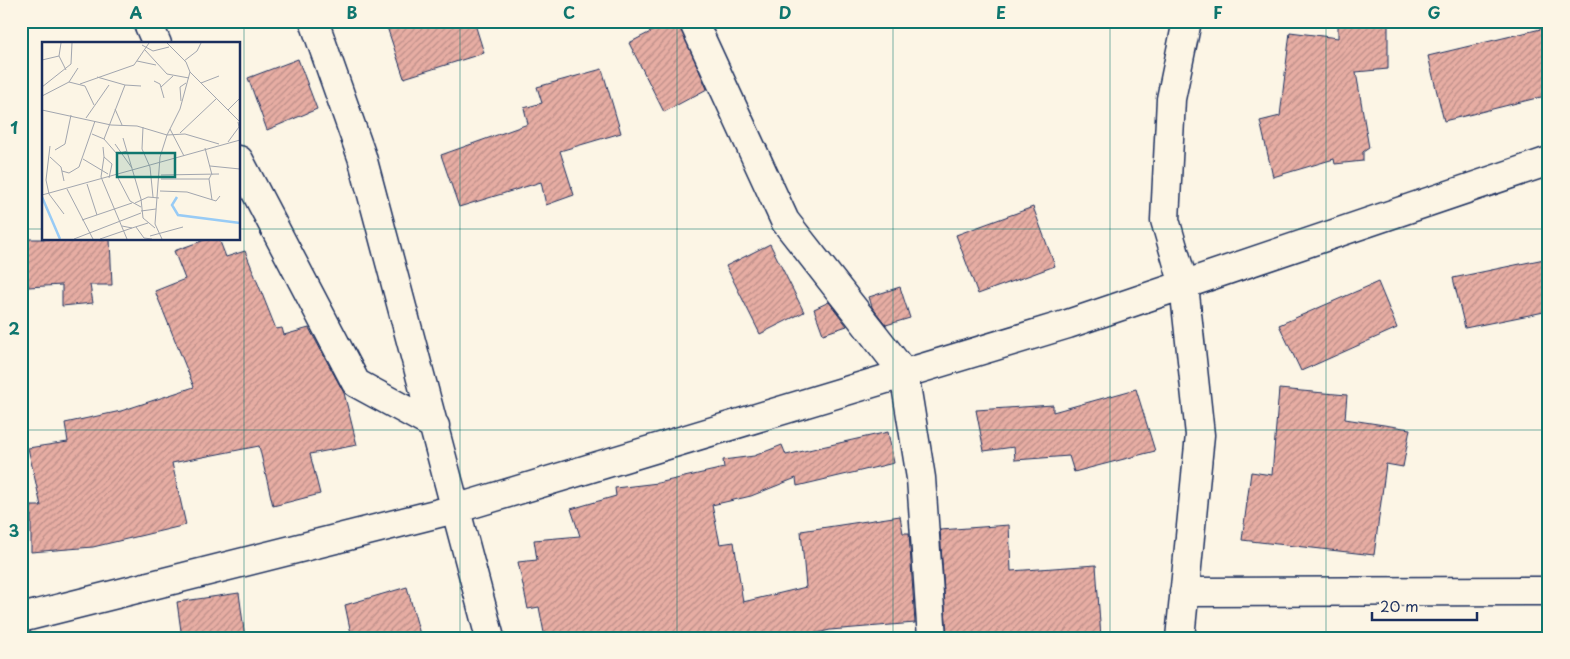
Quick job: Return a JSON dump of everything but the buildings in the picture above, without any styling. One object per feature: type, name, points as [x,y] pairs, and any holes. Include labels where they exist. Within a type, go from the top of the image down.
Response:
[{"type":"street","points":[[147,21],[156,42]]},
{"type":"street","points":[[314,21],[362,157],[490,638]]},
{"type":"street","points":[[693,21],[785,221],[904,373],[921,478],[932,638]]},
{"type":"street","points":[[1180,638],[1200,434],[1184,284],[1165,220],[1170,99],[1187,21]]},
{"type":"street","points":[[21,618],[455,509],[1068,324],[1549,161]]},
{"type":"street","points":[[240,162],[356,383],[435,426]]},
{"type":"street","points":[[1184,592],[1549,591]]},
{"type":"street","points":[[21,628],[26,638]]}]
